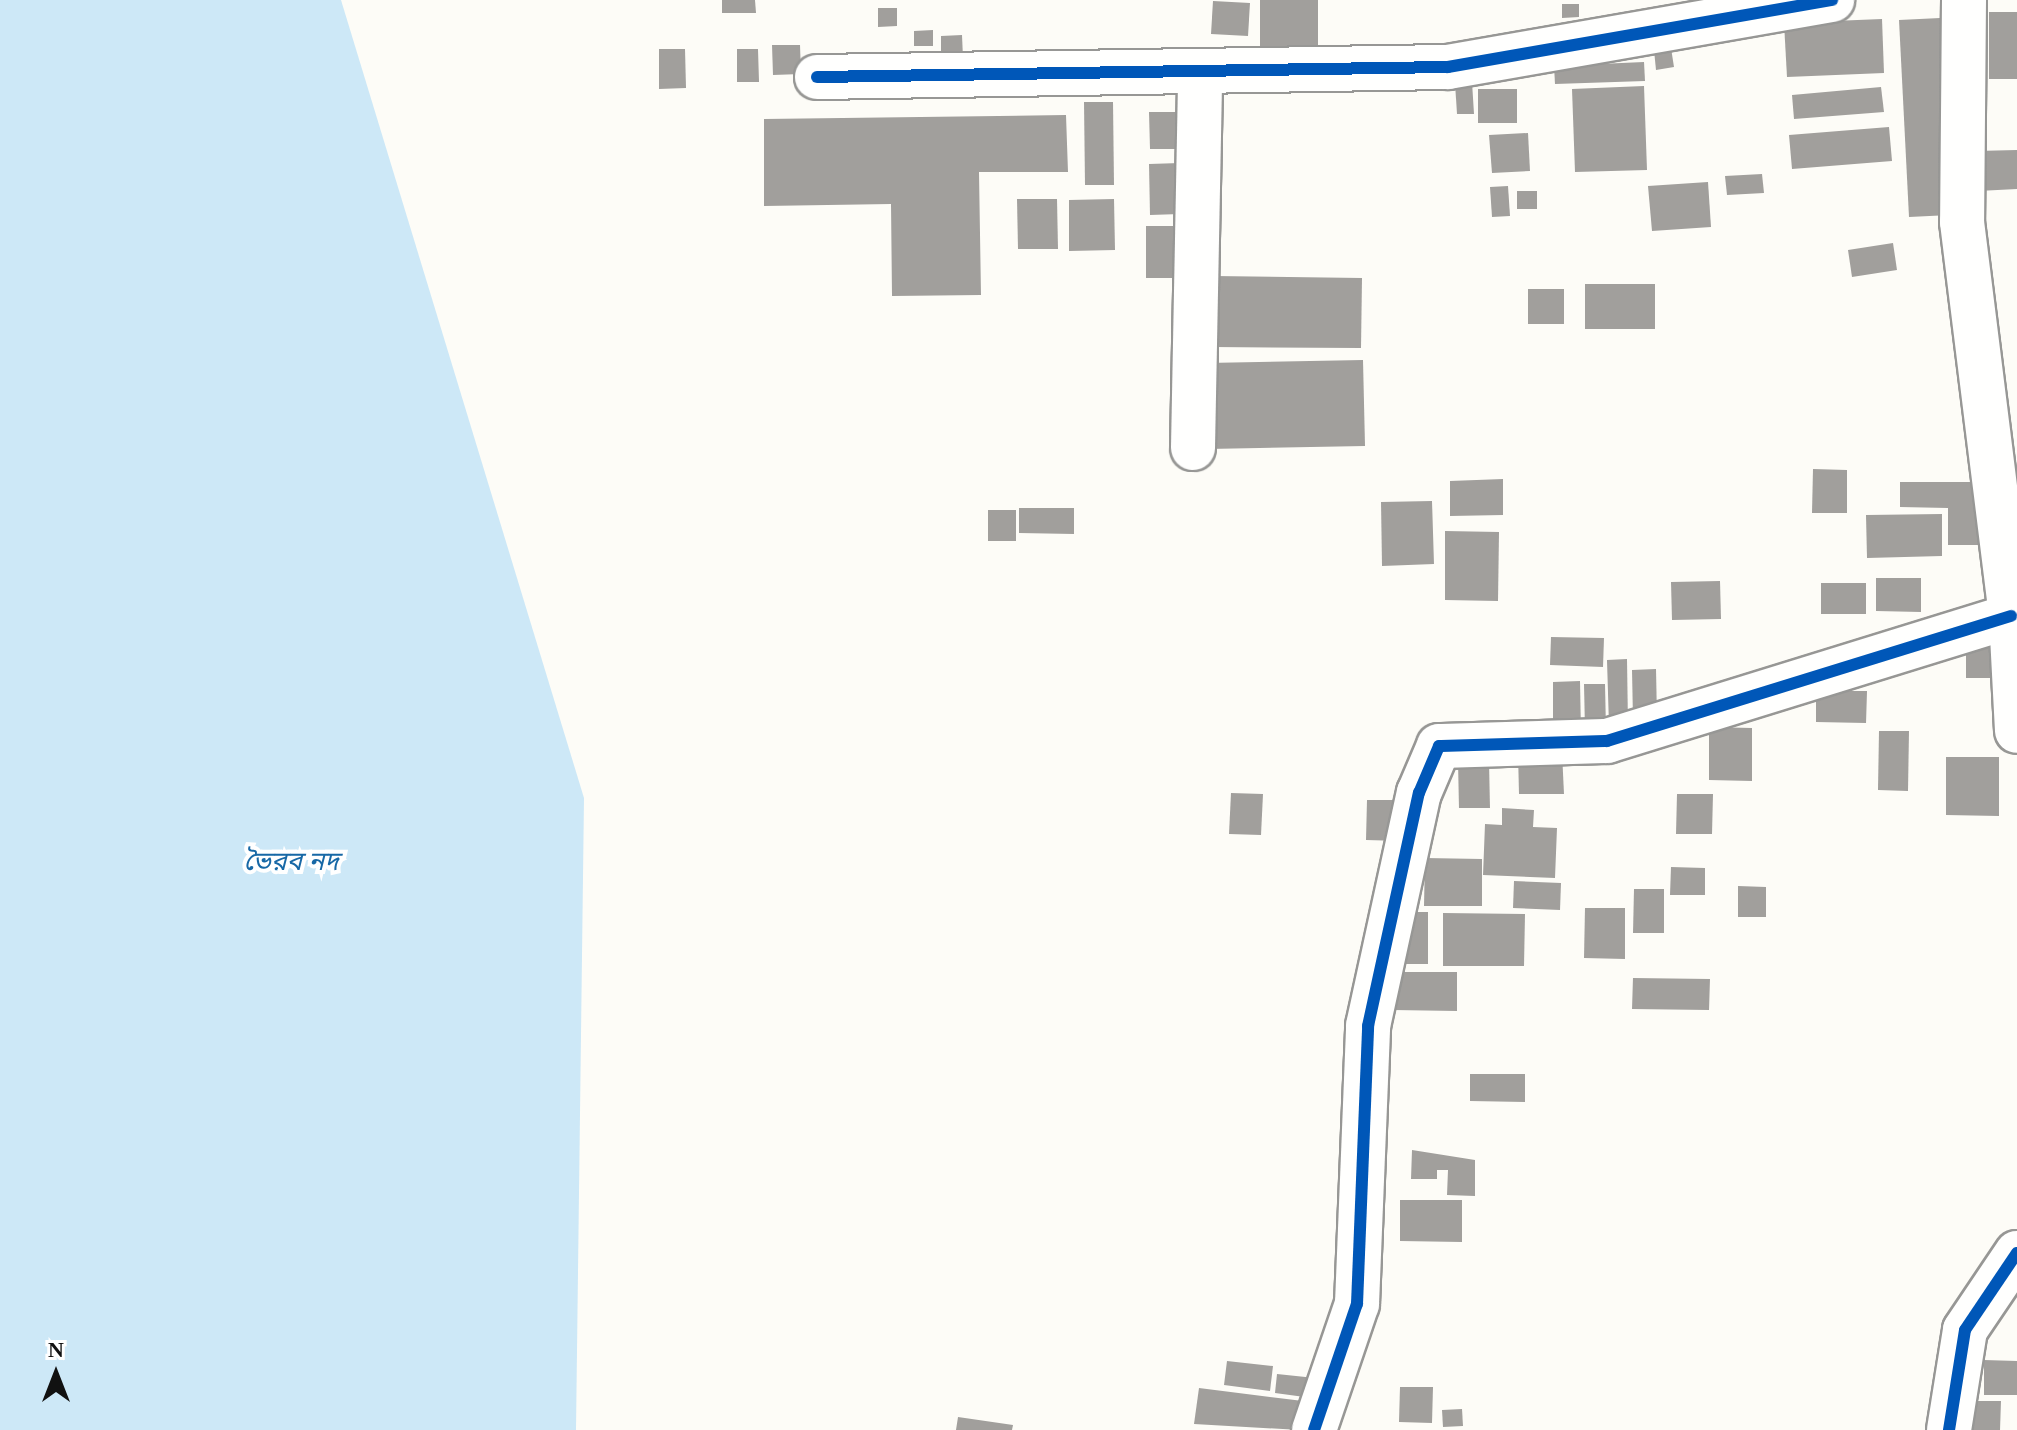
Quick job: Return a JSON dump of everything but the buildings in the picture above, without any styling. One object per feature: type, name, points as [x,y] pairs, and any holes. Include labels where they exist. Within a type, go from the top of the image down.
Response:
[{"type":"street","points":[[817,77],[1448,67],[1832,0]]},
{"type":"street","points":[[1964,0],[1962,222],[2011,616],[2017,731]]},
{"type":"street","points":[[1193,448],[1200,71]]},
{"type":"street","points":[[1314,1430],[1357,1304],[1368,1026],[1419,793],[1439,746],[1607,741],[2011,616]]},
{"type":"street","points":[[1949,1430],[1965,1330],[2017,1253]]},
{"type":"water","name":"ভৈরব নদ","points":[[0,0],[341,0],[584,798],[576,1430],[0,1430]]},
{"type":"cycle path","points":[[817,77],[1448,67],[1832,0]]},
{"type":"cycle path","points":[[1314,1430],[1357,1304],[1368,1026],[1419,793],[1439,746],[1607,741],[2011,616]]},
{"type":"cycle path","points":[[1949,1430],[1965,1330],[2017,1253]]}]
